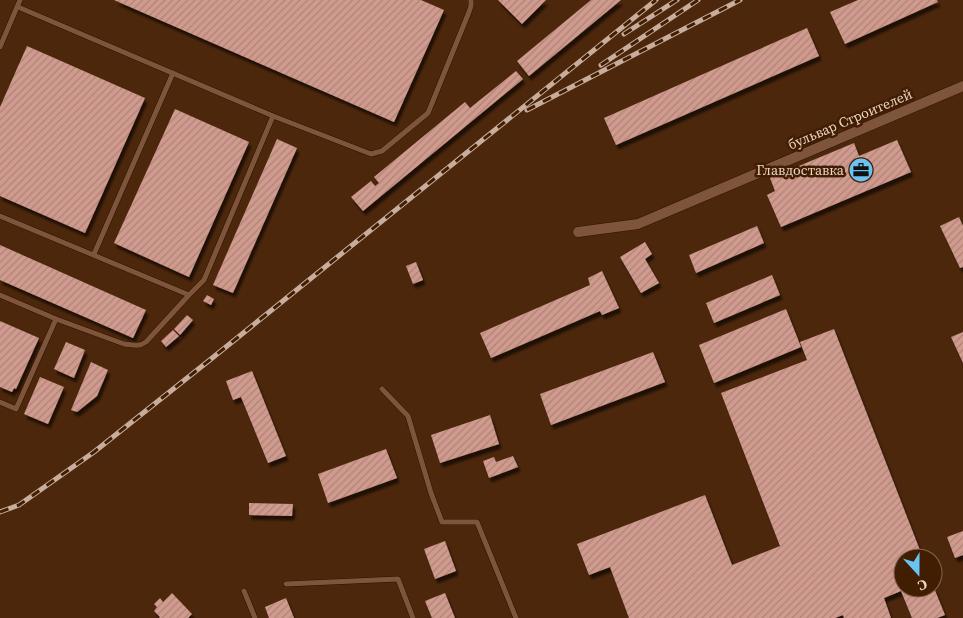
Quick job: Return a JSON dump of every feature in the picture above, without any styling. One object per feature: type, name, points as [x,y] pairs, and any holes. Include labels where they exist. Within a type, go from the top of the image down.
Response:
[{"type":"street","name":"бульвар Строителей","points":[[578,232],[638,224],[963,86]]},
{"type":"lane","points":[[0,47],[20,0]]},
{"type":"lane","points":[[18,7],[273,116],[371,154],[382,151],[428,113],[469,12],[471,0]]},
{"type":"lane","points":[[94,254],[173,73]]},
{"type":"lane","points":[[0,295],[56,319],[124,344],[136,346],[146,342],[204,280],[273,116]]},
{"type":"lane","points":[[0,216],[189,295]]},
{"type":"lane","points":[[0,402],[16,409],[56,319]]},
{"type":"lane","points":[[382,389],[408,416],[430,493],[442,522],[477,522],[516,618]]},
{"type":"lane","points":[[286,584],[398,579],[414,618]]},
{"type":"lane","points":[[244,591],[255,618]]},
{"type":"building","points":[[114,0],[421,0],[444,10],[394,122]]},
{"type":"building","points":[[498,0],[546,0],[522,24]]},
{"type":"building","points":[[591,0],[621,0],[529,76],[517,61]]},
{"type":"building","points":[[858,0],[937,0],[938,2],[845,44],[830,12]]},
{"type":"building","points":[[807,28],[819,56],[616,145],[604,118]]},
{"type":"building","points":[[27,46],[145,98],[85,233],[0,196],[0,107]]},
{"type":"building","points":[[516,71],[523,79],[363,211],[351,197],[371,181],[375,186],[379,183],[374,177],[465,102],[470,108]]},
{"type":"building","points":[[175,109],[249,142],[189,277],[114,243]]},
{"type":"building","points":[[277,139],[297,148],[233,293],[213,285]]},
{"type":"building","points":[[897,140],[911,172],[781,227],[767,195],[775,191],[770,178],[854,143],[859,156]]},
{"type":"building","points":[[959,217],[963,226],[963,267],[960,268],[940,226]]},
{"type":"building","points":[[757,226],[764,243],[696,273],[689,255]]},
{"type":"building","points":[[645,242],[652,254],[645,259],[659,283],[641,293],[620,257]]},
{"type":"building","points":[[0,245],[146,310],[133,338],[0,280]]},
{"type":"building","points":[[416,262],[423,280],[413,284],[406,266]]},
{"type":"building","points":[[602,271],[619,308],[602,315],[600,311],[491,358],[480,333],[590,285],[588,278]]},
{"type":"building","points":[[772,275],[780,295],[714,323],[706,303]]},
{"type":"building","points":[[207,295],[214,299],[211,305],[203,301]]},
{"type":"building","points":[[786,309],[801,347],[714,383],[699,345]]},
{"type":"building","points":[[187,315],[193,320],[180,335],[174,329]]},
{"type":"building","points":[[0,321],[39,338],[16,389],[14,388],[12,392],[0,387]]},
{"type":"building","points":[[834,329],[919,548],[893,548],[893,594],[884,598],[891,618],[844,618],[843,615],[835,618],[629,618],[610,567],[589,575],[577,544],[705,495],[732,565],[780,546],[721,393],[807,360],[800,342]]},
{"type":"building","points":[[173,330],[179,336],[166,347],[161,341]]},
{"type":"building","points":[[963,332],[963,363],[951,337]]},
{"type":"building","points":[[66,342],[85,350],[74,378],[54,369]]},
{"type":"building","points":[[653,352],[665,382],[551,425],[540,394]]},
{"type":"building","points":[[91,362],[108,370],[97,396],[77,412],[71,410]]},
{"type":"building","points":[[252,371],[286,456],[268,463],[241,397],[233,400],[226,381]]},
{"type":"building","points":[[40,377],[64,387],[48,424],[24,414]]},
{"type":"building","points":[[490,415],[499,444],[440,463],[431,435]]},
{"type":"building","points":[[386,449],[397,478],[328,503],[318,474]]},
{"type":"building","points":[[513,456],[518,467],[489,478],[483,461],[494,457],[496,462]]},
{"type":"building","points":[[249,503],[293,504],[292,516],[249,515]]},
{"type":"building","points":[[963,531],[963,555],[955,558],[947,537]]},
{"type":"building","points":[[445,541],[456,571],[435,579],[424,549]]},
{"type":"building","points":[[172,593],[192,614],[188,618],[159,618],[154,611],[157,607],[154,604],[160,598],[163,602]]},
{"type":"building","points":[[445,593],[455,618],[432,618],[425,601]]},
{"type":"building","points":[[286,598],[294,618],[269,618],[265,607]]},
{"type":"building","points":[[904,598],[938,598],[945,615],[937,618],[912,618]]},
{"type":"railway","points":[[0,512],[19,505],[94,452],[656,0]]},
{"type":"railway","points":[[624,34],[677,0]]},
{"type":"railway","points":[[601,65],[698,0]]},
{"type":"railway","points":[[527,110],[740,0]]},
{"type":"place","name":"Главдоставка","points":[[861,170]]}]
